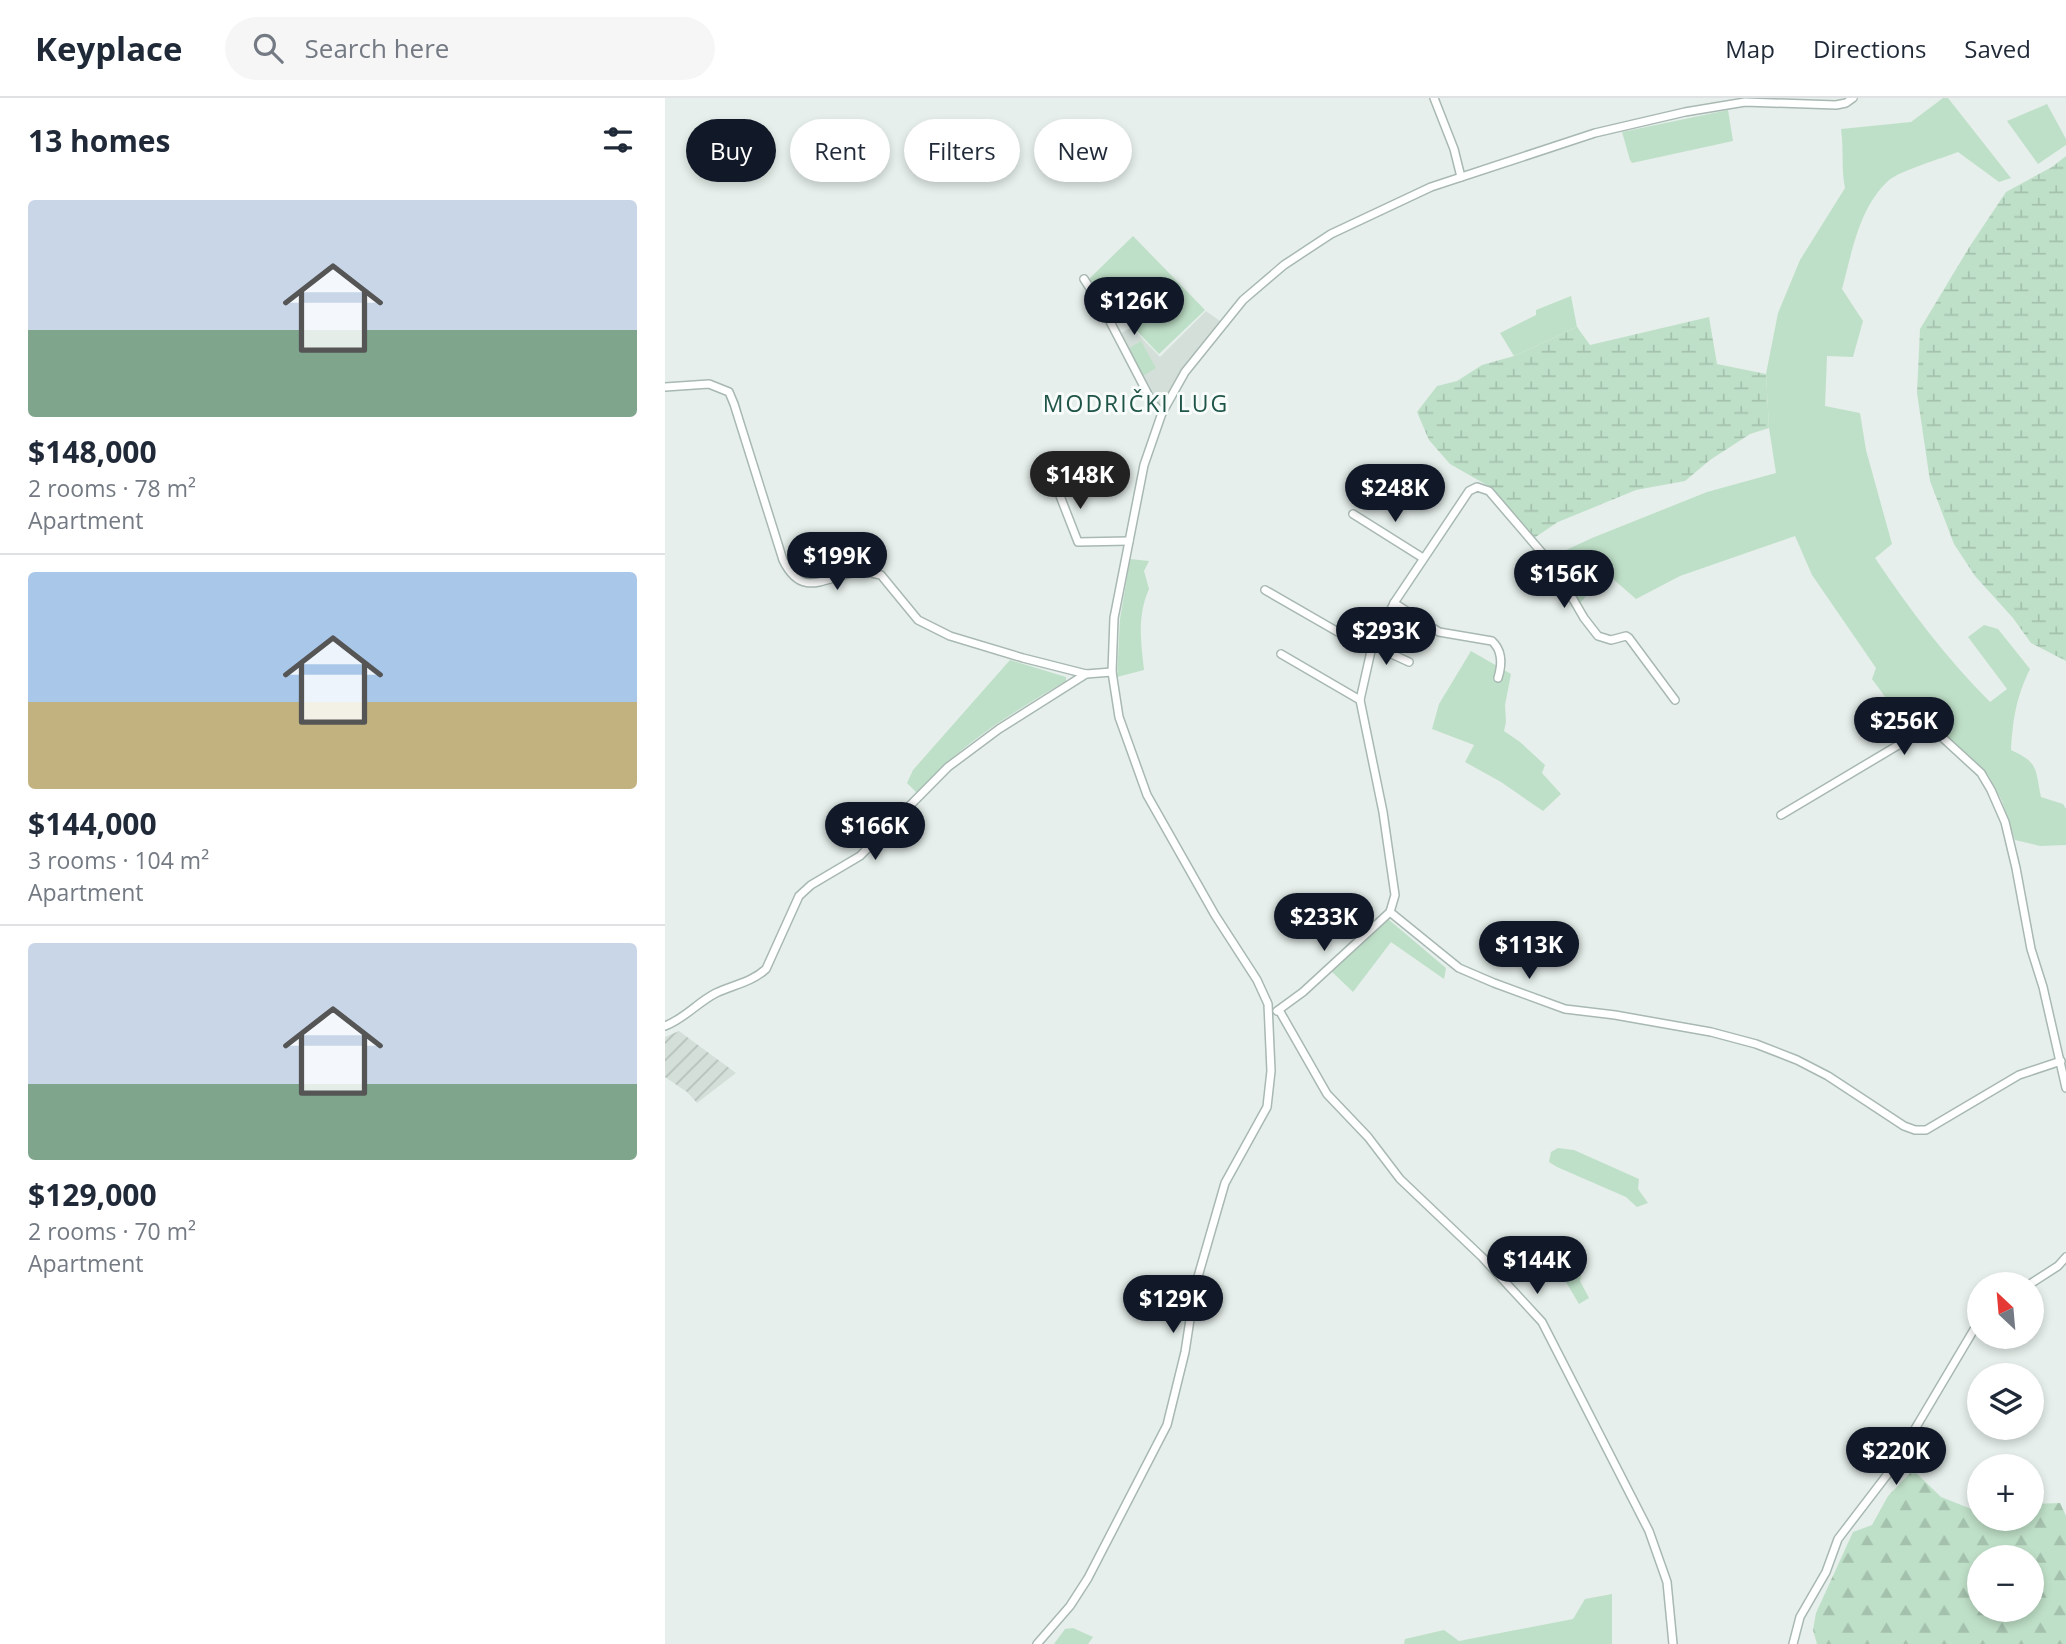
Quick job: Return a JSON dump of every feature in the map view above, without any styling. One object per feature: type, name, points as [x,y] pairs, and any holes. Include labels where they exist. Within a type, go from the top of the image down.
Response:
[{"type":"street","points":[[1434,98],[1454,149],[1461,177]]},
{"type":"street","points":[[1037,1644],[1088,1578],[1167,1425],[1185,1352],[1195,1287],[1225,1183],[1267,1107],[1271,1071],[1270,1013],[1257,980],[1215,915],[1147,794],[1119,717],[1112,672],[1114,618],[1144,465],[1162,413],[1185,372],[1243,300],[1284,265],[1331,234],[1431,187],[1595,133],[1685,112],[1745,102],[1836,105],[1853,98]]},
{"type":"street","points":[[1084,279],[1104,310],[1153,404],[1162,413]]},
{"type":"street","points":[[665,387],[709,384],[729,392],[783,560],[789,573],[797,581],[817,583],[859,572],[881,575],[918,620],[934,629],[972,643],[1086,674],[1112,672]]},
{"type":"street","points":[[1046,460],[1078,542],[1129,541]]},
{"type":"street","points":[[1270,1013],[1279,1010],[1303,992],[1389,912],[1395,895],[1384,812],[1360,700],[1373,649],[1394,603],[1469,491],[1478,487],[1485,489],[1555,568],[1584,618],[1598,636],[1611,640],[1626,636],[1629,638],[1675,700]]},
{"type":"street","points":[[1353,514],[1423,558]]},
{"type":"street","points":[[1265,590],[1373,649],[1409,662]]},
{"type":"street","points":[[1394,603],[1439,632],[1496,644],[1501,664],[1498,678]]},
{"type":"street","points":[[1281,654],[1360,700]]},
{"type":"street","points":[[665,1026],[714,994],[759,975],[766,969],[799,896],[811,885],[860,856],[948,767],[999,729],[1086,674]]},
{"type":"street","points":[[1781,815],[1927,728],[1933,729],[1981,773],[2005,822],[2031,949],[2043,987],[2066,1088]]},
{"type":"street","points":[[1389,912],[1459,968],[1494,983],[1565,1010],[1711,1032],[1756,1044],[1828,1076],[1904,1126],[1915,1130],[1926,1130],[2019,1075],[2061,1061]]},
{"type":"street","points":[[1279,1010],[1327,1094],[1368,1137],[1400,1178],[1482,1256],[1547,1331],[1649,1531],[1667,1582],[1673,1644]]},
{"type":"street","points":[[2044,1275],[2066,1257]]},
{"type":"street","points":[[1793,1644],[1800,1617],[1826,1572],[1838,1539],[1890,1471],[1967,1341]]},
{"type":"shaded area","points":[[1206,311],[1220,321],[1181,374],[1161,407],[1155,402],[1119,335],[1131,327],[1160,357]]},
{"type":"shaded area","points":[[679,1031],[736,1073],[697,1103],[687,1092],[665,1077],[665,1037]]},
{"type":"green space","points":[[1943,98],[1948,98],[2011,178],[1999,182],[1958,152],[1901,173],[1888,181],[1878,192],[1863,217],[1842,289],[1863,321],[1853,357],[1827,356],[1825,406],[1860,413],[1866,450],[1892,544],[1875,558],[1929,633],[1990,702],[2007,689],[1968,637],[1984,625],[1998,629],[2030,669],[2016,708],[2011,750],[2031,763],[2041,797],[2063,804],[2066,809],[2066,845],[2040,846],[2015,840],[2002,801],[1988,775],[1931,722],[1915,724],[1894,709],[1872,679],[1876,668],[1812,575],[1795,536],[1680,576],[1636,599],[1605,572],[1578,606],[1567,580],[1551,557],[1707,492],[1776,473],[1769,428],[1766,374],[1778,313],[1800,260],[1845,188],[1841,129],[1911,122]]},
{"type":"green space","points":[[2047,104],[2066,139],[2066,145],[2038,164],[2007,121]]},
{"type":"green space","points":[[1728,110],[1733,141],[1632,163],[1630,160],[1622,132]]},
{"type":"green space","points":[[2066,156],[2066,661],[2031,643],[2013,618],[1975,576],[1954,544],[1930,481],[1917,393],[1920,329],[1970,246],[2006,192],[2052,167]]},
{"type":"green space","points":[[1133,236],[1205,310],[1159,354],[1088,280]]},
{"type":"green space","points":[[1571,296],[1577,327],[1514,356],[1500,333],[1536,315],[1536,310]]},
{"type":"green space","points":[[1709,317],[1717,364],[1766,374],[1769,428],[1750,434],[1710,460],[1685,481],[1636,490],[1558,522],[1534,538],[1492,488],[1450,464],[1429,440],[1417,412],[1437,386],[1457,381],[1482,365],[1514,356],[1577,327],[1590,345]]},
{"type":"green space","points":[[1141,341],[1156,368],[1143,376],[1128,349]]},
{"type":"green space","points":[[1130,559],[1149,561],[1144,571],[1149,589],[1141,629],[1144,670],[1117,677],[1120,619]]},
{"type":"green space","points":[[1471,651],[1511,674],[1505,705],[1504,731],[1545,765],[1542,773],[1561,794],[1543,811],[1501,782],[1465,762],[1474,745],[1432,729],[1439,704]]},
{"type":"green space","points":[[1010,660],[1066,677],[1066,681],[968,745],[933,775],[917,793],[907,783],[913,770]]},
{"type":"green space","points":[[1388,919],[1446,968],[1444,979],[1391,942],[1353,992],[1328,968]]},
{"type":"green space","points":[[1558,1148],[1574,1150],[1639,1179],[1638,1189],[1648,1203],[1637,1207],[1626,1197],[1557,1167],[1549,1162],[1551,1152]]},
{"type":"green space","points":[[1571,1259],[1589,1298],[1579,1304],[1560,1272],[1562,1266]]},
{"type":"green space","points":[[1913,1470],[1941,1497],[1967,1507],[1967,1531],[2044,1531],[2044,1504],[2060,1503],[2066,1516],[2066,1644],[1817,1644],[1813,1630],[1816,1613],[1853,1532],[1872,1525],[1888,1496]]},
{"type":"green space","points":[[1612,1594],[1612,1644],[1404,1644],[1405,1639],[1444,1630],[1459,1641],[1573,1619],[1585,1599]]},
{"type":"green space","points":[[1073,1628],[1093,1637],[1088,1644],[1054,1644],[1065,1629]]},
{"type":"district","name":"MODRIČKI LUG","points":[[1136,403]]}]
